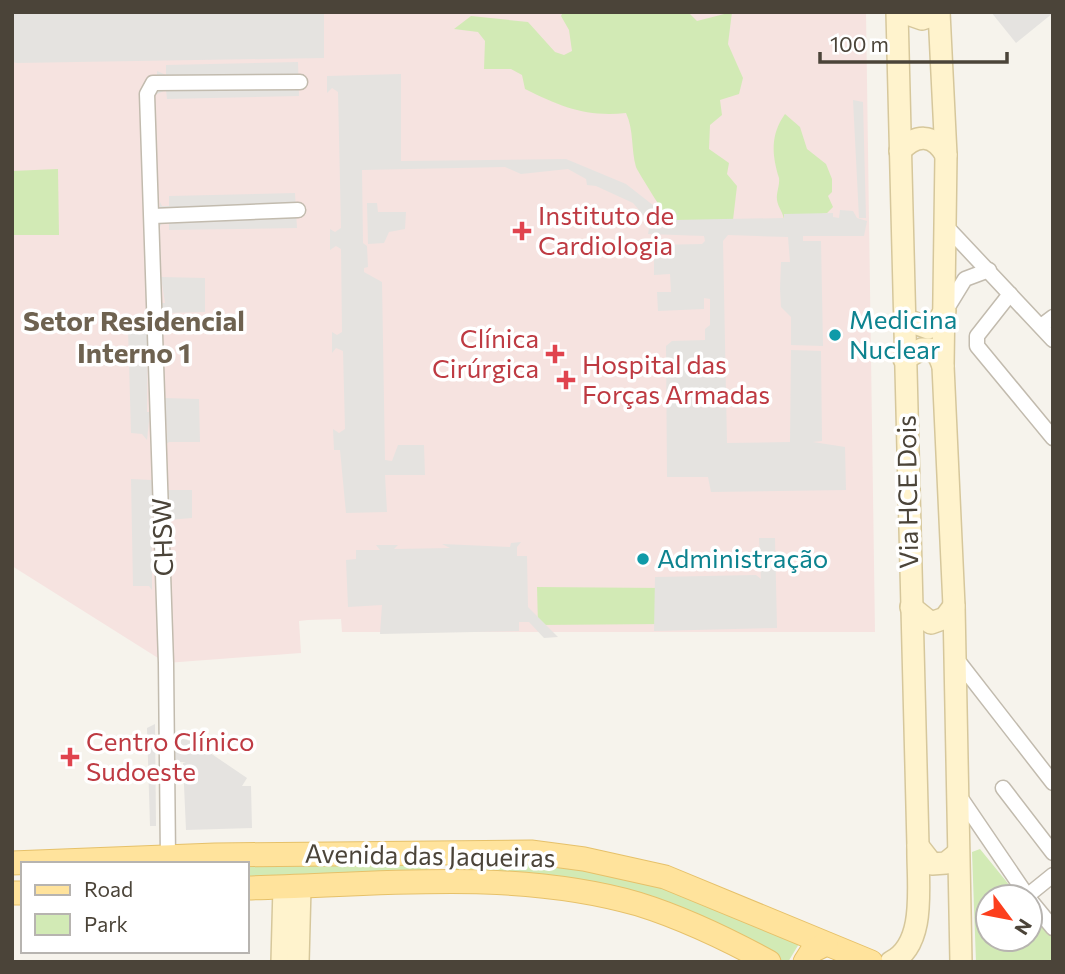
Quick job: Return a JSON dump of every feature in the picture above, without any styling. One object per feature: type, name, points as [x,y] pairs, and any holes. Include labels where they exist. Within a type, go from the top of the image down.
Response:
[{"type":"main road","points":[[900,12],[922,19],[939,13]]},
{"type":"main road","name":"Via HCE Dois","points":[[891,962],[904,953],[913,937],[918,846],[904,359],[900,12]]},
{"type":"main road","name":"Via HCE Dois","points":[[939,13],[946,155],[943,366],[954,606],[961,962]]},
{"type":"main road","points":[[900,151],[909,141],[924,137],[937,143],[946,155]]},
{"type":"main road","points":[[904,319],[928,328],[936,324],[945,311]]},
{"type":"main road","points":[[904,359],[922,349],[930,349],[939,356],[943,366]]},
{"type":"main road","points":[[911,607],[931,623],[945,618],[954,606]]},
{"type":"main road","points":[[918,846],[932,864],[946,863],[957,854]]},
{"type":"main road","points":[[434,884],[443,867],[438,852]]},
{"type":"main road","name":"Avenida das Jaqueiras","points":[[75,862],[215,855],[531,852],[584,859],[665,877],[871,962]]},
{"type":"main road","name":"Avenida das Jaqueiras","points":[[248,888],[499,884],[617,899],[693,925],[769,962]]},
{"type":"main road","points":[[282,962],[292,887]]},
{"type":"main road","points":[[292,887],[298,962]]},
{"type":"main road","points":[[805,962],[812,951],[826,944]]},
{"type":"street","name":"CHSW","points":[[168,859],[166,663],[147,94],[152,85],[300,82]]},
{"type":"street","points":[[153,216],[298,210]]},
{"type":"street","points":[[944,224],[1010,294],[1047,321],[1053,340]]},
{"type":"street","points":[[945,311],[965,279],[989,270]]},
{"type":"street","points":[[1010,294],[977,336],[977,346],[1053,438]]},
{"type":"street","points":[[954,656],[990,706],[1053,783]]},
{"type":"street","points":[[956,705],[973,696],[990,706]]},
{"type":"street","points":[[1003,788],[1053,853]]},
{"type":"street","points":[[958,793],[1017,883]]},
{"type":"street","points":[[957,854],[973,844],[991,846]]},
{"type":"shaded area","name":"Hospital das Forças Armadas","points":[[12,12],[866,12],[875,632],[342,632],[341,619],[308,620],[299,621],[301,653],[166,663],[12,566]]},
{"type":"shaded area","points":[[12,12],[324,12],[324,58],[17,63],[12,62]]},
{"type":"shaded area","points":[[991,12],[1053,12],[1053,13],[1016,43]]},
{"type":"shaded area","points":[[298,62],[299,96],[167,99],[166,90],[157,94],[157,71],[166,75],[166,65]]},
{"type":"shaded area","points":[[401,74],[401,161],[566,159],[626,184],[672,220],[784,218],[784,214],[833,213],[833,217],[839,218],[840,210],[853,211],[857,218],[867,221],[864,236],[803,236],[803,241],[821,241],[823,346],[791,345],[791,317],[781,307],[780,289],[781,262],[790,262],[788,237],[728,235],[723,241],[727,443],[790,442],[791,350],[821,351],[822,441],[813,442],[845,447],[846,490],[711,492],[708,477],[667,477],[666,346],[672,341],[705,340],[705,329],[710,325],[710,299],[704,298],[704,309],[658,311],[657,292],[671,292],[670,274],[654,275],[654,245],[702,244],[705,241],[704,236],[648,234],[650,223],[633,203],[596,186],[587,185],[586,179],[568,169],[521,174],[505,167],[362,170],[363,243],[367,246],[368,267],[364,268],[364,272],[382,282],[385,460],[392,461],[398,445],[424,445],[425,475],[385,475],[387,512],[346,513],[340,450],[334,450],[333,429],[339,433],[345,429],[343,351],[336,348],[332,353],[332,332],[337,335],[342,332],[341,249],[336,246],[330,250],[330,229],[335,232],[341,228],[338,92],[332,88],[327,93],[327,76]]},
{"type":"shaded area","points":[[853,100],[863,102],[866,218],[859,218]]},
{"type":"shaded area","points":[[295,193],[297,228],[169,230],[169,221],[162,222],[160,227],[160,202],[162,206],[169,206],[169,196]]},
{"type":"shaded area","points":[[367,203],[377,203],[378,212],[406,212],[405,229],[389,232],[384,243],[368,244]]},
{"type":"shaded area","points":[[161,277],[205,278],[205,312],[166,313],[162,318],[162,303],[165,303]]},
{"type":"shaded area","points":[[148,328],[147,412],[150,412],[147,440],[142,434],[131,433],[128,329]]},
{"type":"shaded area","points":[[164,398],[199,399],[200,442],[169,442],[165,445],[167,432]]},
{"type":"shaded area","points":[[131,479],[152,480],[152,590],[149,586],[133,586]]},
{"type":"shaded area","points":[[168,490],[192,490],[192,518],[168,520]]},
{"type":"shaded area","points":[[759,538],[775,538],[777,628],[654,631],[655,577],[756,575],[761,579]]},
{"type":"shaded area","points":[[521,542],[517,547],[517,556],[527,556],[528,607],[558,637],[544,638],[529,622],[519,622],[519,631],[380,634],[382,605],[348,607],[346,560],[356,559],[356,550],[380,550],[376,545],[398,545],[394,549],[450,548],[442,544],[510,547],[511,543]]},
{"type":"shaded area","points":[[155,724],[156,826],[150,826],[147,728]]},
{"type":"shaded area","points":[[173,730],[176,737],[194,742],[247,778],[242,786],[251,786],[252,828],[186,830],[183,763],[186,762],[174,762]]},
{"type":"green space","points":[[563,12],[688,12],[697,21],[732,12],[728,44],[743,78],[739,94],[720,100],[722,115],[710,125],[709,149],[729,163],[727,174],[737,186],[733,220],[671,222],[636,167],[626,113],[598,113],[574,109],[525,89],[522,75],[511,69],[484,69],[485,41],[478,32],[454,29],[471,16],[528,22],[555,52],[564,55],[572,51],[569,30],[561,16]]},
{"type":"green space","points":[[785,114],[800,127],[807,149],[826,164],[832,179],[832,192],[828,196],[833,207],[827,213],[784,221],[777,200],[779,181],[774,145],[777,130]]},
{"type":"green space","points":[[58,169],[59,235],[12,235],[12,171]]},
{"type":"green space","points":[[537,587],[663,588],[663,624],[538,625]]},
{"type":"green space","points":[[980,849],[1008,883],[974,883],[974,907],[972,852]]},
{"type":"green space","points":[[541,861],[623,873],[802,939],[788,962],[780,962],[740,939],[452,873],[452,864]]},
{"type":"green space","points":[[248,864],[434,864],[426,871],[248,881]]},
{"type":"green space","points":[[1044,928],[1053,939],[1053,962],[976,962],[976,953],[1044,953]]},
{"type":"place","name":"Instituto de Cardiologia","points":[[522,231]]},
{"type":"place","name":"Medicina Nuclear","points":[[835,335]]},
{"type":"place","name":"Clínica Cirúrgica","points":[[555,354]]},
{"type":"place","name":"Hospital das Forças Armadas","points":[[566,380]]},
{"type":"place","name":"Administração","points":[[643,559]]},
{"type":"place","name":"Centro Clínico Sudoeste","points":[[70,757]]},
{"type":"district","name":"Setor Residencial Interno 1","points":[[134,337]]}]
